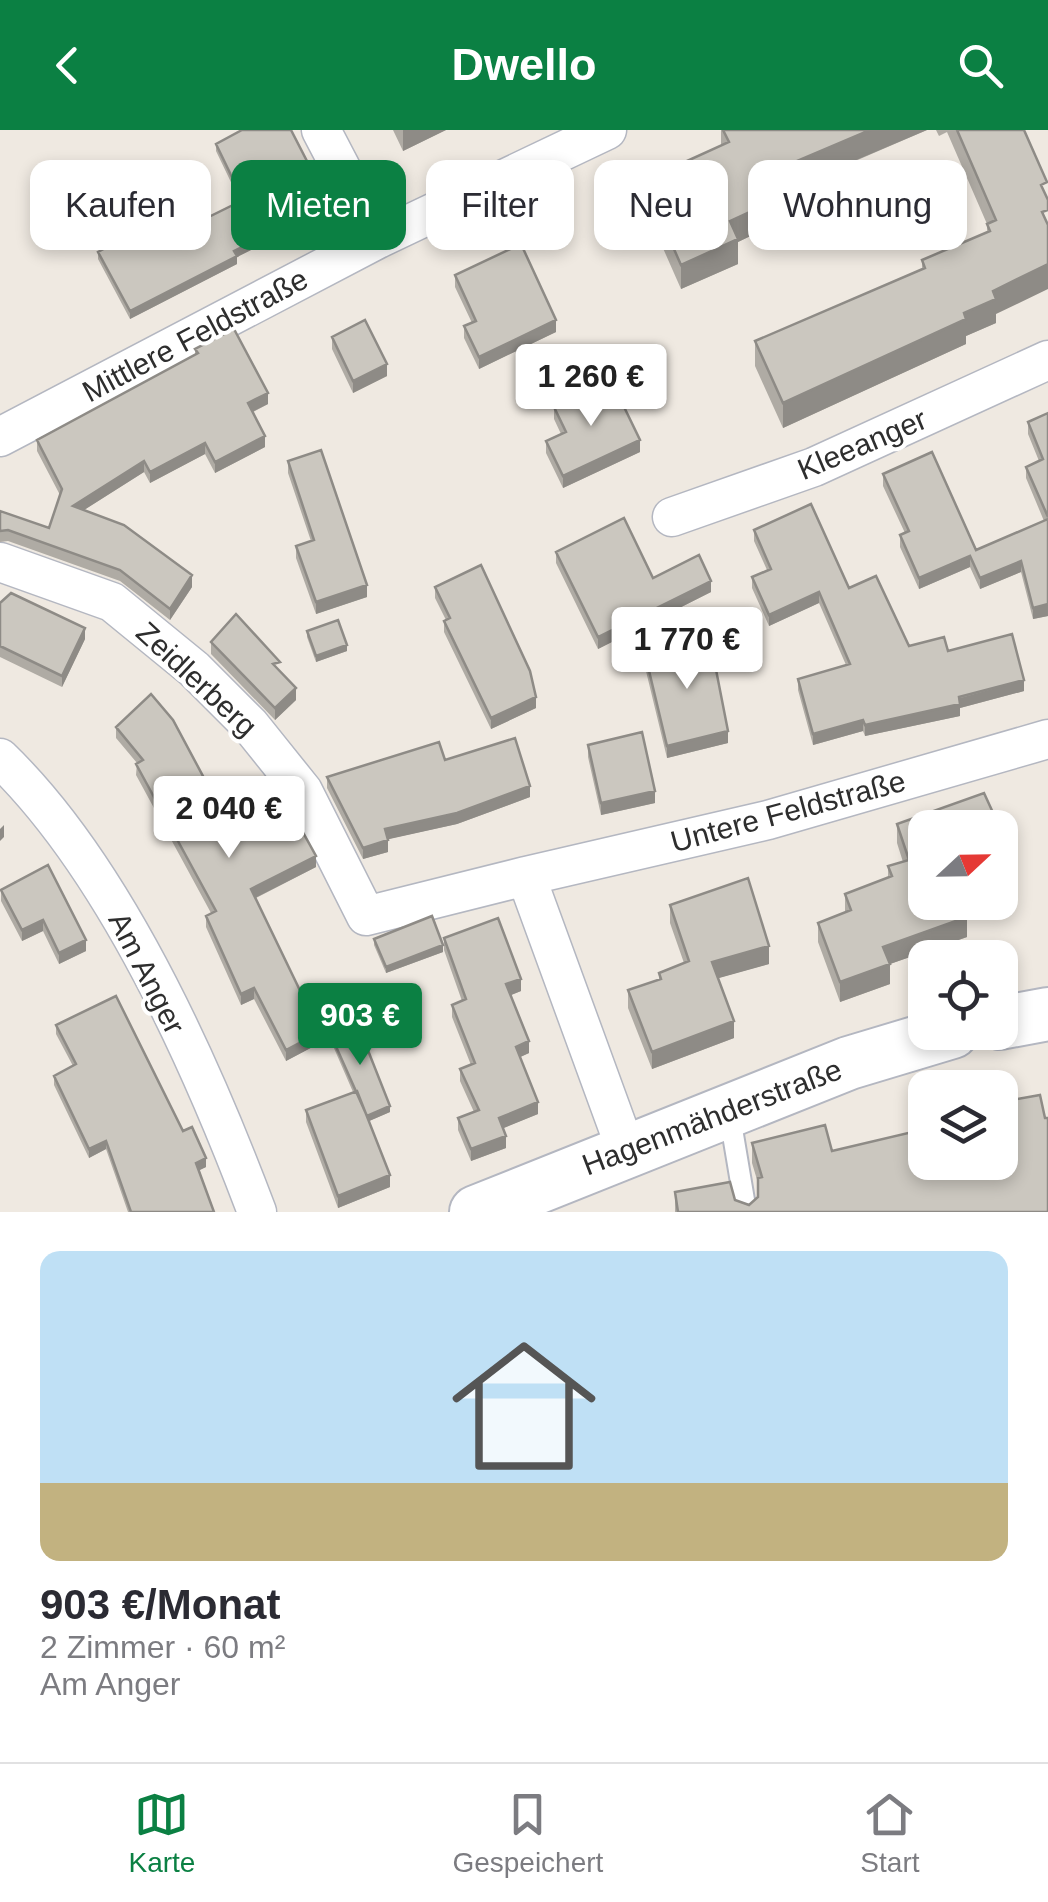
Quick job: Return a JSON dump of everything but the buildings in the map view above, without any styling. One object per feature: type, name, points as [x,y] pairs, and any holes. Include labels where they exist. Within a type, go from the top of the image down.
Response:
[{"type":"street","points":[[321,130],[337,160]]},
{"type":"street","name":"Mittlere Feldstraße","points":[[406,226],[607,130]]},
{"type":"street","name":"Mittlere Feldstraße","points":[[0,438],[357,250]]},
{"type":"street","name":"Kleeanger","points":[[672,517],[814,467],[1048,360]]},
{"type":"street","name":"Zeidlerberg","points":[[0,562],[112,602],[194,669],[250,726],[303,791],[366,916]]},
{"type":"street","name":"Untere Feldstraße","points":[[366,916],[768,820],[1048,740]]},
{"type":"street","name":"Am Anger","points":[[0,758],[26,782],[98,878],[212,1103],[257,1212]]},
{"type":"street","points":[[526,876],[626,1150]]},
{"type":"street","points":[[1018,1020],[1048,1014]]},
{"type":"street","name":"Hagenmähderstraße","points":[[476,1212],[729,1108],[908,1045]]},
{"type":"lane","points":[[729,1108],[746,1212]]}]
